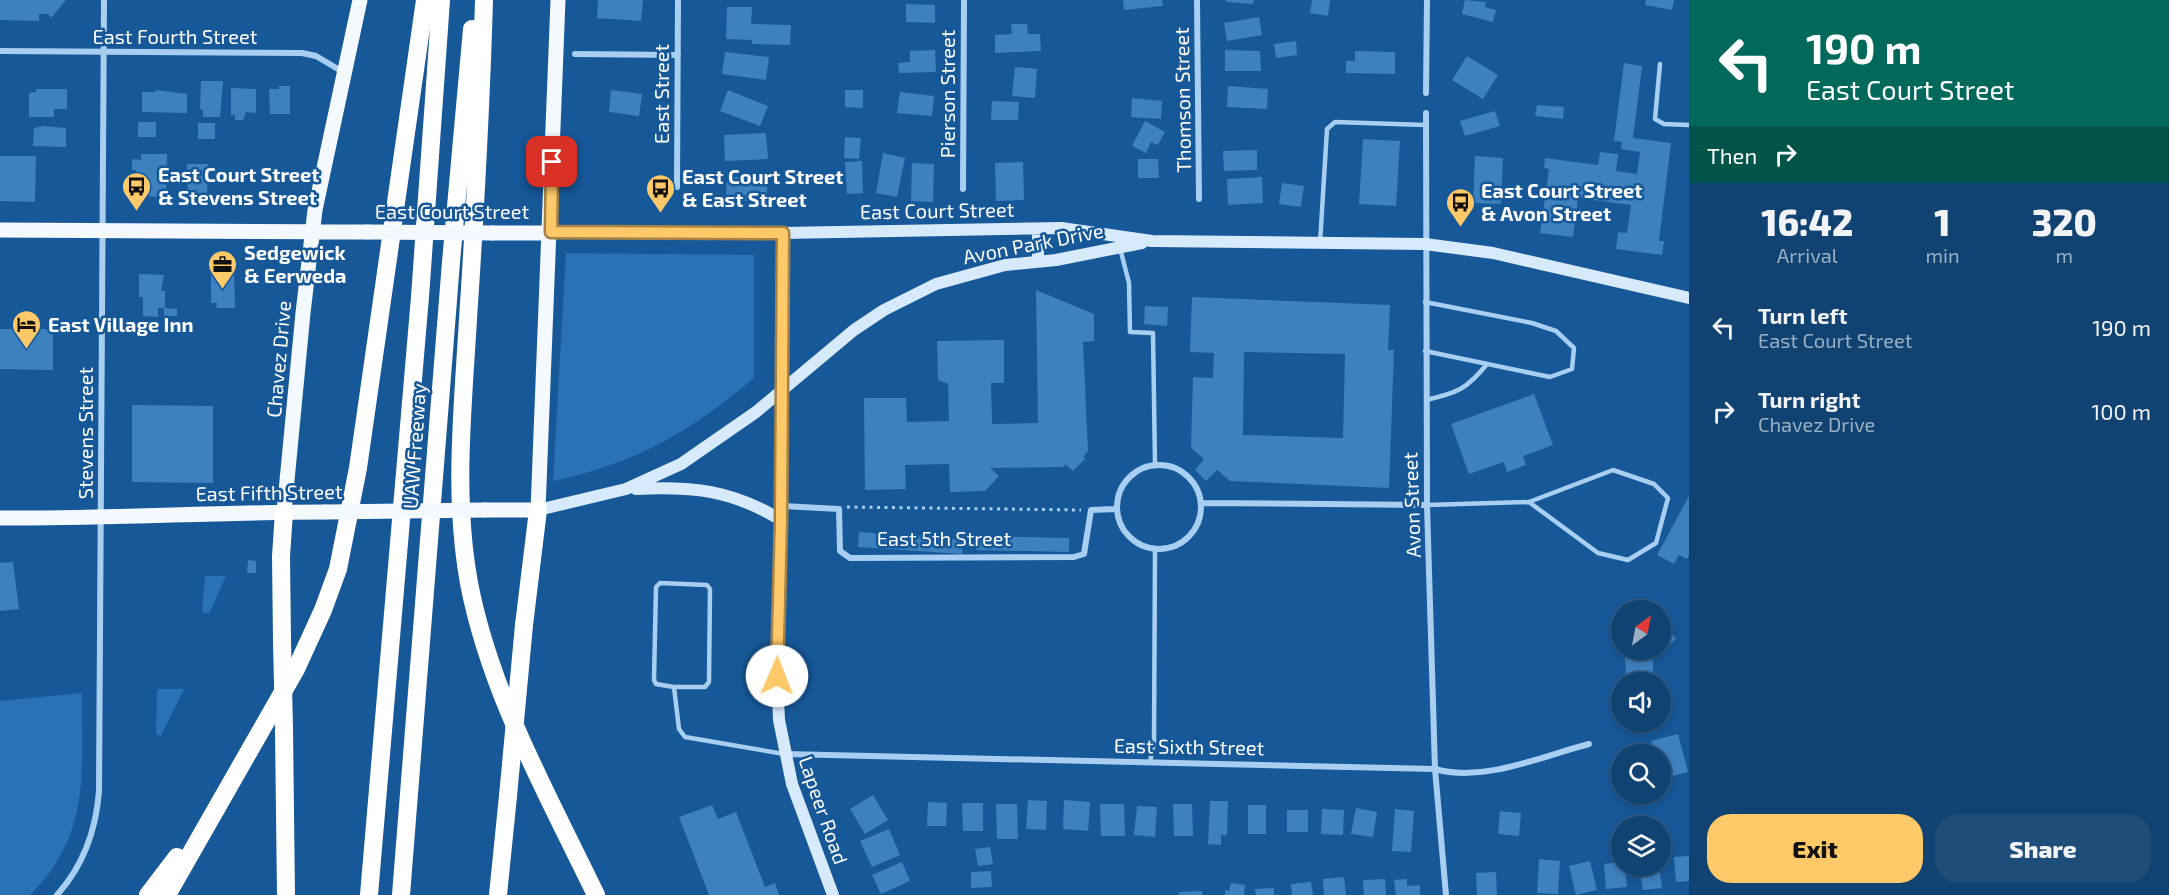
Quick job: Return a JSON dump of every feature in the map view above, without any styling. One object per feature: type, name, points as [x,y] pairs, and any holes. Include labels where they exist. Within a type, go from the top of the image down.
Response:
[{"type":"highway","points":[[167,895],[263,731],[310,640],[330,591],[344,544],[358,468],[425,0]]},
{"type":"highway","name":"UAW Freeway","points":[[369,895],[420,297],[441,0]]},
{"type":"highway","name":"UAW Freeway","points":[[401,895],[474,0]]},
{"type":"highway","points":[[484,0],[481,115],[460,448],[461,517],[469,582],[486,649],[587,895]]},
{"type":"highway","points":[[498,895],[524,625],[538,510]]},
{"type":"highway","points":[[284,512],[281,556],[286,895]]},
{"type":"highway","points":[[148,895],[263,731]]},
{"type":"highway","points":[[541,780],[596,895]]},
{"type":"main road","name":"Chavez Drive","points":[[284,512],[312,232],[360,0]]},
{"type":"main road","points":[[558,0],[551,232],[538,510],[626,489],[678,487],[707,490],[740,498],[781,520]]},
{"type":"main road","name":"East Court Street","points":[[0,230],[783,233],[1061,228],[1152,241],[1425,244],[1493,253],[1689,298]]},
{"type":"main road","points":[[1038,229],[1038,261]]},
{"type":"main road","name":"Lapeer Road","points":[[783,233],[782,506],[777,676],[784,754],[792,784],[833,895]]},
{"type":"main road","name":"Avon Park Drive","points":[[626,489],[681,464],[709,447],[783,390],[854,330],[911,295],[962,276],[1005,265],[1152,241]]},
{"type":"main road","name":"East Fifth Street","points":[[0,518],[538,510]]},
{"type":"street","name":"Stevens Street","points":[[57,895],[80,864],[93,834],[99,791],[104,0]]},
{"type":"street","name":"East Street","points":[[677,187],[678,0]]},
{"type":"street","name":"Pierson Street","points":[[963,189],[964,0]]},
{"type":"street","name":"Thomson Street","points":[[1197,0],[1199,200]]},
{"type":"street","points":[[1426,93],[1427,0]]},
{"type":"street","name":"East Fourth Street","points":[[0,51],[302,53],[316,56],[345,73]]},
{"type":"street","points":[[575,54],[678,55]]},
{"type":"street","name":"Avon Street","points":[[1426,113],[1427,505],[1435,769],[1446,895]]},
{"type":"street","points":[[1155,464],[1177,468],[1186,475],[1194,483],[1202,503],[1198,526],[1183,543],[1162,551],[1139,546],[1122,531],[1115,509],[1120,488],[1134,471],[1155,464]]},
{"type":"street","points":[[1202,503],[1427,505]]},
{"type":"street","points":[[782,506],[839,508]]},
{"type":"street","name":"East 5th Street","points":[[839,508],[840,551],[850,558],[1074,556],[1084,554],[1091,510]]},
{"type":"street","points":[[1091,510],[1115,509]]},
{"type":"street","name":"East Sixth Street","points":[[784,754],[1435,769],[1454,775],[1495,769],[1589,744]]},
{"type":"lane","points":[[1660,64],[1655,119],[1664,124],[1689,125]]},
{"type":"lane","points":[[1320,243],[1327,129],[1335,122],[1425,125]]},
{"type":"lane","points":[[1120,247],[1129,283],[1130,332],[1153,333],[1155,464]]},
{"type":"lane","points":[[1425,302],[1532,323],[1557,331],[1574,348],[1572,369],[1550,377],[1425,351]]},
{"type":"lane","points":[[1426,400],[1452,394],[1470,385],[1487,364]]},
{"type":"lane","points":[[1427,505],[1529,502],[1612,470],[1654,484],[1668,498],[1656,543],[1628,560],[1598,553],[1529,502]]},
{"type":"lane","points":[[1149,762],[1154,742],[1155,549]]},
{"type":"lane","points":[[660,583],[707,585],[710,589],[709,682],[705,687],[674,687],[656,684],[654,680],[656,587],[660,583]]},
{"type":"lane","points":[[674,687],[679,729],[685,737],[784,754]]},
{"type":"path","points":[[839,508],[855,506],[1091,510]]},
{"type":"shaded area","points":[[566,253],[754,255],[754,378],[707,415],[660,443],[611,465],[553,481]]},
{"type":"shaded area","points":[[205,576],[226,576],[209,614],[202,612]]},
{"type":"shaded area","points":[[157,689],[184,689],[161,736],[156,734]]},
{"type":"shaded area","points":[[82,693],[79,801],[64,849],[50,872],[30,895],[0,895],[0,701]]},
{"type":"building","points":[[0,0],[66,0],[51,18],[48,14],[39,14],[39,21],[0,20]]},
{"type":"building","points":[[598,0],[643,0],[641,21],[597,18]]},
{"type":"building","points":[[1123,0],[1162,0],[1163,6],[1124,10]]},
{"type":"building","points":[[1226,0],[1254,0],[1253,4],[1226,2]]},
{"type":"building","points":[[1312,0],[1330,0],[1328,16],[1310,13]]},
{"type":"building","points":[[1465,0],[1486,2],[1485,7],[1496,10],[1493,22],[1462,14]]},
{"type":"building","points":[[1646,0],[1674,0],[1672,10],[1645,5]]},
{"type":"building","points":[[906,4],[935,5],[935,23],[906,22]]},
{"type":"building","points":[[727,7],[752,7],[751,24],[791,25],[790,45],[752,44],[752,40],[726,39]]},
{"type":"building","points":[[1259,17],[1262,35],[1227,41],[1224,23]]},
{"type":"building","points":[[1011,24],[1027,24],[1028,34],[1040,34],[1041,51],[995,53],[995,35],[1012,34]]},
{"type":"building","points":[[1296,41],[1297,55],[1276,58],[1274,44]]},
{"type":"building","points":[[935,50],[936,72],[899,73],[898,63],[910,62],[910,51]]},
{"type":"building","points":[[1225,50],[1260,51],[1261,71],[1225,71]]},
{"type":"building","points":[[1355,51],[1395,52],[1395,74],[1346,73],[1346,61],[1355,61]]},
{"type":"building","points":[[725,52],[769,57],[766,80],[722,74]]},
{"type":"building","points":[[1467,56],[1498,75],[1483,99],[1452,80]]},
{"type":"building","points":[[1624,63],[1642,66],[1633,138],[1671,143],[1659,241],[1664,241],[1662,255],[1616,249],[1618,232],[1627,233],[1631,205],[1578,198],[1573,237],[1540,233],[1549,169],[1544,168],[1545,158],[1598,165],[1600,152],[1618,154],[1616,171],[1637,174],[1640,152],[1621,149],[1622,142],[1614,141]]},
{"type":"building","points":[[1015,67],[1037,69],[1035,98],[1012,96]]},
{"type":"building","points":[[201,81],[223,81],[220,117],[203,117],[203,110],[200,109]]},
{"type":"building","points":[[279,86],[290,86],[290,114],[270,114],[269,89],[279,89]]},
{"type":"building","points":[[1228,86],[1268,89],[1267,109],[1227,107]]},
{"type":"building","points":[[231,88],[256,89],[256,113],[246,112],[243,120],[235,120],[235,115],[231,115]]},
{"type":"building","points":[[36,89],[67,89],[67,109],[54,109],[54,117],[29,117],[29,93],[36,92]]},
{"type":"building","points":[[155,90],[187,94],[187,113],[142,112],[142,92],[156,92]]},
{"type":"building","points":[[611,90],[642,94],[639,116],[609,112]]},
{"type":"building","points":[[728,90],[768,106],[760,126],[720,111]]},
{"type":"building","points":[[845,90],[863,90],[863,108],[845,107]]},
{"type":"building","points":[[900,92],[934,96],[932,116],[897,113]]},
{"type":"building","points":[[1132,98],[1162,101],[1161,119],[1131,117]]},
{"type":"building","points":[[992,101],[1019,102],[1018,120],[991,120]]},
{"type":"building","points":[[1537,105],[1564,107],[1563,119],[1535,116]]},
{"type":"building","points":[[1495,111],[1500,126],[1465,136],[1460,121]]},
{"type":"building","points":[[1145,121],[1165,132],[1158,145],[1151,142],[1146,153],[1132,146]]},
{"type":"building","points":[[138,122],[156,122],[156,137],[138,137]]},
{"type":"building","points":[[198,123],[215,123],[215,139],[198,139]]},
{"type":"building","points":[[43,126],[66,128],[66,147],[33,146],[34,128]]},
{"type":"building","points":[[766,133],[768,159],[725,161],[724,135]]},
{"type":"building","points":[[845,137],[861,138],[859,159],[844,158]]},
{"type":"building","points":[[1363,139],[1400,141],[1396,206],[1359,204]]},
{"type":"building","points":[[1257,150],[1257,170],[1224,171],[1223,151]]},
{"type":"building","points":[[883,153],[905,158],[897,197],[876,193]]},
{"type":"building","points":[[141,154],[167,154],[166,191],[158,191],[157,197],[147,196],[147,192],[136,192],[136,170],[132,170],[132,159],[141,160]]},
{"type":"building","points":[[0,156],[36,156],[35,202],[0,201]]},
{"type":"building","points":[[1475,156],[1503,158],[1501,204],[1473,203]]},
{"type":"building","points":[[1138,159],[1158,159],[1159,178],[1138,178]]},
{"type":"building","points":[[862,161],[863,193],[847,194],[845,162]]},
{"type":"building","points":[[1023,162],[1024,200],[996,201],[995,163]]},
{"type":"building","points":[[912,163],[934,164],[933,202],[911,201]]},
{"type":"building","points":[[187,164],[208,164],[207,196],[188,196]]},
{"type":"building","points":[[727,177],[767,178],[767,202],[726,200]]},
{"type":"building","points":[[1262,177],[1263,203],[1228,205],[1227,179]]},
{"type":"building","points":[[1282,183],[1304,186],[1301,207],[1279,204]]},
{"type":"building","name":"Sedgewick & Eerweda","points":[[222,266],[234,269],[235,308],[216,308],[217,303],[211,303],[211,269],[222,269]]},
{"type":"building","points":[[139,274],[164,275],[161,291],[165,291],[165,308],[158,308],[158,317],[143,316],[143,297],[139,297]]},
{"type":"building","points":[[1036,290],[1094,314],[1094,341],[1083,342],[1088,451],[1083,457],[1086,458],[1073,471],[1065,464],[1064,467],[990,468],[999,476],[985,491],[950,492],[949,464],[905,465],[906,489],[865,490],[864,398],[906,398],[907,422],[949,421],[948,384],[938,380],[937,341],[1004,340],[1004,383],[991,383],[992,424],[1038,423]]},
{"type":"building","points":[[1192,297],[1390,305],[1388,350],[1394,350],[1389,488],[1230,481],[1217,470],[1206,481],[1195,470],[1204,459],[1191,448],[1193,377],[1213,378],[1214,353],[1190,352]],"holes":[[[1244,352],[1345,354],[1343,438],[1243,435]]]},
{"type":"building","points":[[1145,306],[1168,307],[1167,326],[1144,324]]},
{"type":"building","points":[[164,308],[177,309],[177,316],[164,316]]},
{"type":"building","name":"East Village Inn","points":[[0,329],[53,329],[53,370],[0,369]]},
{"type":"building","points":[[1534,394],[1553,445],[1523,456],[1526,465],[1507,472],[1504,462],[1469,474],[1451,424]]},
{"type":"building","points":[[132,405],[213,406],[213,483],[132,482]]},
{"type":"building","points":[[1689,496],[1689,556],[1687,559],[1679,555],[1674,564],[1657,555]]},
{"type":"building","points":[[859,532],[963,540],[962,554],[858,547]]},
{"type":"building","points":[[976,536],[1069,538],[1069,552],[976,550]]},
{"type":"building","points":[[248,560],[256,561],[256,573],[247,573]]},
{"type":"building","points":[[13,562],[19,609],[0,611],[0,563]]},
{"type":"building","points":[[1671,633],[1676,639],[1671,643]]},
{"type":"building","points":[[1625,660],[1653,660],[1653,672],[1626,672]]},
{"type":"building","points":[[1678,734],[1688,772],[1671,776],[1671,744],[1652,744],[1651,741]]},
{"type":"building","points":[[873,795],[888,820],[865,834],[850,809]]},
{"type":"building","points":[[1028,800],[1047,801],[1046,830],[1026,829]]},
{"type":"building","points":[[1064,800],[1090,802],[1088,831],[1063,829]]},
{"type":"building","points":[[1210,801],[1228,801],[1227,835],[1221,835],[1221,845],[1208,844]]},
{"type":"building","points":[[928,802],[947,803],[946,826],[927,826]]},
{"type":"building","points":[[962,803],[983,803],[983,831],[963,831]]},
{"type":"building","points":[[996,804],[1017,804],[1018,839],[997,839]]},
{"type":"building","points":[[1100,804],[1124,804],[1125,836],[1101,836]]},
{"type":"building","points":[[1173,804],[1192,804],[1193,836],[1174,836]]},
{"type":"building","points":[[712,805],[718,819],[736,812],[765,887],[775,883],[779,895],[709,895],[679,817]]},
{"type":"building","points":[[1248,805],[1266,805],[1266,834],[1248,834]]},
{"type":"building","points":[[1137,806],[1157,807],[1155,837],[1134,835]]},
{"type":"building","points":[[1356,808],[1377,812],[1373,837],[1351,834]]},
{"type":"building","points":[[1322,809],[1344,810],[1343,835],[1321,834]]},
{"type":"building","points":[[1395,809],[1414,811],[1411,852],[1392,851]]},
{"type":"building","points":[[1287,810],[1308,810],[1308,832],[1287,832]]},
{"type":"building","points":[[1500,811],[1521,813],[1519,836],[1498,834]]},
{"type":"building","points":[[889,829],[900,855],[872,867],[860,841]]},
{"type":"building","points":[[990,847],[993,864],[978,866],[975,849]]},
{"type":"building","points":[[1689,856],[1689,881],[1676,882],[1674,857]]},
{"type":"building","points":[[1539,859],[1560,861],[1558,894],[1537,893]]},
{"type":"building","points":[[1590,861],[1597,890],[1576,895],[1569,866]]},
{"type":"building","points":[[902,862],[910,881],[881,894],[872,875]]},
{"type":"building","points":[[1611,863],[1611,876],[1626,876],[1627,887],[1606,889],[1604,864]]},
{"type":"building","points":[[991,871],[992,887],[971,888],[971,872]]},
{"type":"building","points":[[1496,872],[1497,895],[1477,895],[1476,873]]},
{"type":"building","points":[[1641,876],[1660,876],[1662,888],[1643,890]]},
{"type":"building","points":[[1344,877],[1346,895],[1324,895],[1323,879]]},
{"type":"building","points":[[1385,879],[1386,895],[1364,895],[1363,880]]},
{"type":"building","points":[[1407,879],[1407,886],[1420,885],[1420,895],[1396,895],[1394,880]]},
{"type":"building","points":[[1311,882],[1313,895],[1292,895],[1291,884]]},
{"type":"building","points":[[1231,883],[1245,885],[1244,895],[1225,895],[1225,890],[1229,891]]},
{"type":"building","points":[[1274,888],[1274,895],[1256,895],[1255,889]]},
{"type":"building","points":[[1202,891],[1203,895],[1179,895],[1179,892]]},
{"type":"place","name":"East Court Street & Stevens Street","points":[[137,212]]},
{"type":"place","name":"East Court Street & East Street","points":[[661,214]]},
{"type":"place","name":"East Court Street & Avon Street","points":[[1460,228]]},
{"type":"place","name":"Sedgewick & Eerweda","points":[[223,290]]},
{"type":"place","name":"East Village Inn","points":[[27,350]]},
{"type":"route","points":[[552,162],[551,232],[783,233],[783,390],[777,676]]}]
